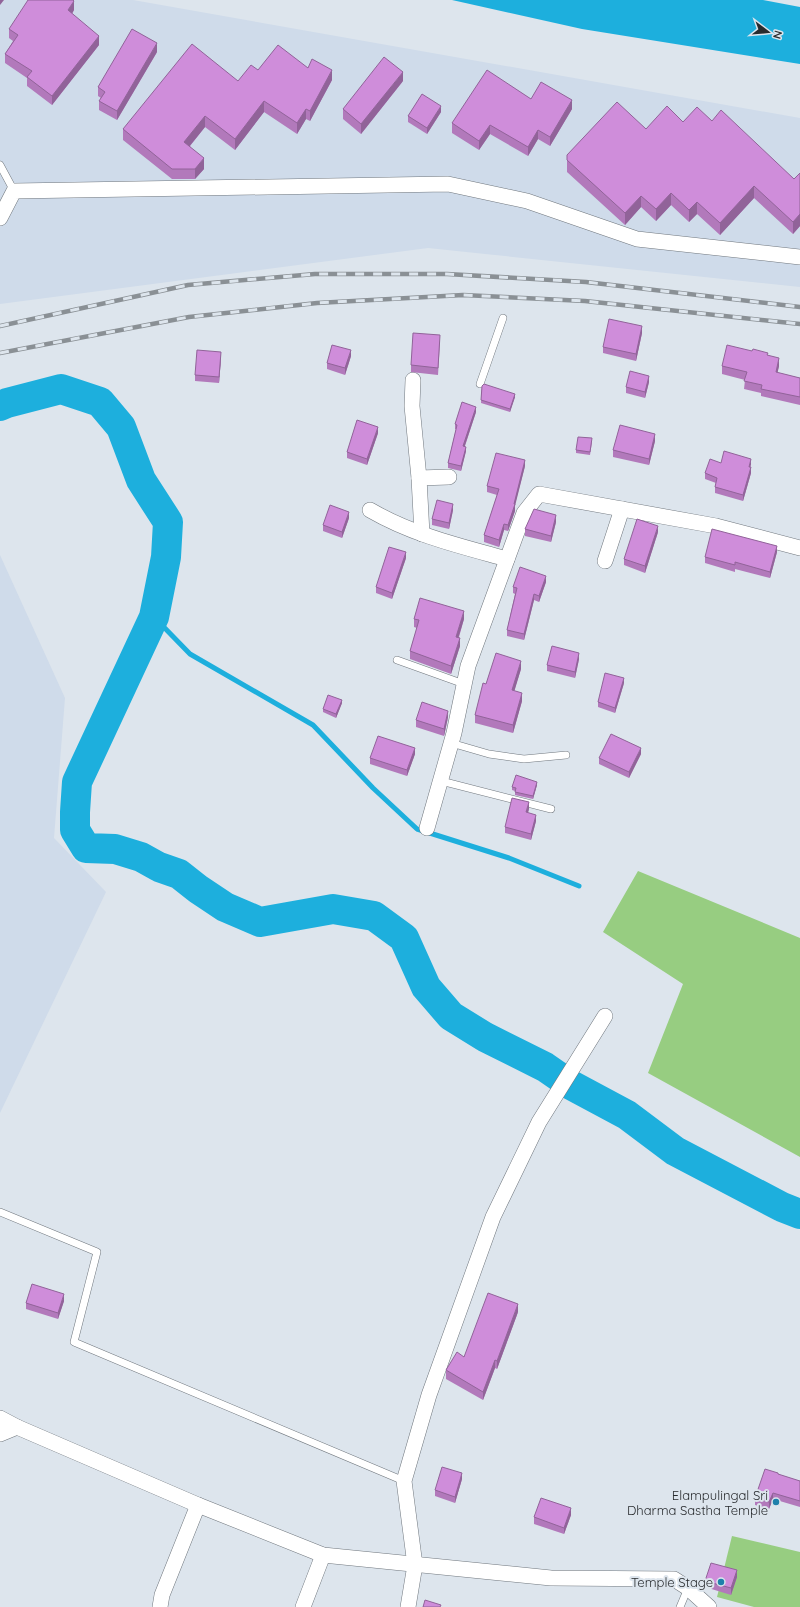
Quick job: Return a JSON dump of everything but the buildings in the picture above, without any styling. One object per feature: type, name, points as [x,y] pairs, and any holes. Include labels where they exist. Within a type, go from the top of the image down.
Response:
[{"type":"street","points":[[0,218],[14,191],[448,184],[527,201],[637,239],[800,257]]},
{"type":"street","points":[[412,380],[412,406],[419,478],[422,534]]},
{"type":"street","points":[[419,478],[449,478]]},
{"type":"street","points":[[427,828],[451,743],[468,666],[524,512],[540,494],[716,526],[800,548]]},
{"type":"street","points":[[605,561],[622,509]]},
{"type":"street","points":[[370,510],[388,520],[422,534],[507,559]]},
{"type":"street","points":[[408,1607],[415,1565],[404,1480],[429,1395],[493,1217],[539,1122],[605,1016]]},
{"type":"street","points":[[0,1418],[198,1505],[323,1555],[551,1578],[674,1579],[688,1588],[709,1607]]},
{"type":"street","points":[[0,1434],[17,1426]]},
{"type":"street","points":[[160,1607],[162,1595],[198,1505]]},
{"type":"street","points":[[303,1607],[323,1555]]},
{"type":"lane","points":[[0,165],[14,191]]},
{"type":"lane","points":[[480,384],[503,318]]},
{"type":"lane","points":[[397,660],[464,684]]},
{"type":"lane","points":[[451,743],[489,754],[524,759],[566,755]]},
{"type":"lane","points":[[441,781],[551,809]]},
{"type":"lane","points":[[0,1212],[97,1252],[74,1342],[404,1480]]},
{"type":"lane","points":[[680,1607],[688,1588]]},
{"type":"shaded area","points":[[0,0],[133,0],[800,118],[800,287],[428,248],[0,304]]},
{"type":"shaded area","points":[[0,555],[65,698],[54,838],[106,892],[0,1113]]},
{"type":"green space","points":[[638,871],[800,938],[800,1157],[648,1073],[683,984],[603,932]]},
{"type":"green space","points":[[732,1536],[800,1552],[800,1607],[754,1607],[717,1597]]},
{"type":"water","points":[[452,0],[763,0],[800,7],[800,64],[582,29]]},
{"type":"waterway","points":[[0,406],[61,389],[100,402],[121,427],[141,480],[168,522],[166,557],[154,617],[77,782],[75,830],[86,848],[115,849],[141,857],[159,867],[179,874],[225,907],[260,922],[333,909],[374,916],[404,938],[426,987],[451,1016],[485,1037],[545,1067],[571,1085],[627,1115],[675,1151],[782,1207],[800,1214]]},
{"type":"waterway","points":[[150,633],[154,617],[190,654],[313,725],[373,788],[417,829],[509,858],[579,886]]},
{"type":"railway","points":[[0,326],[188,285],[315,274],[447,274],[586,282],[800,307]]},
{"type":"railway","points":[[0,353],[189,317],[317,303],[463,295],[585,301],[800,324]]},
{"type":"place","name":"Elampulingal Sri Dharma Sastha Temple","points":[[776,1502]]},
{"type":"place","name":"Temple Stage","points":[[721,1582]]}]
